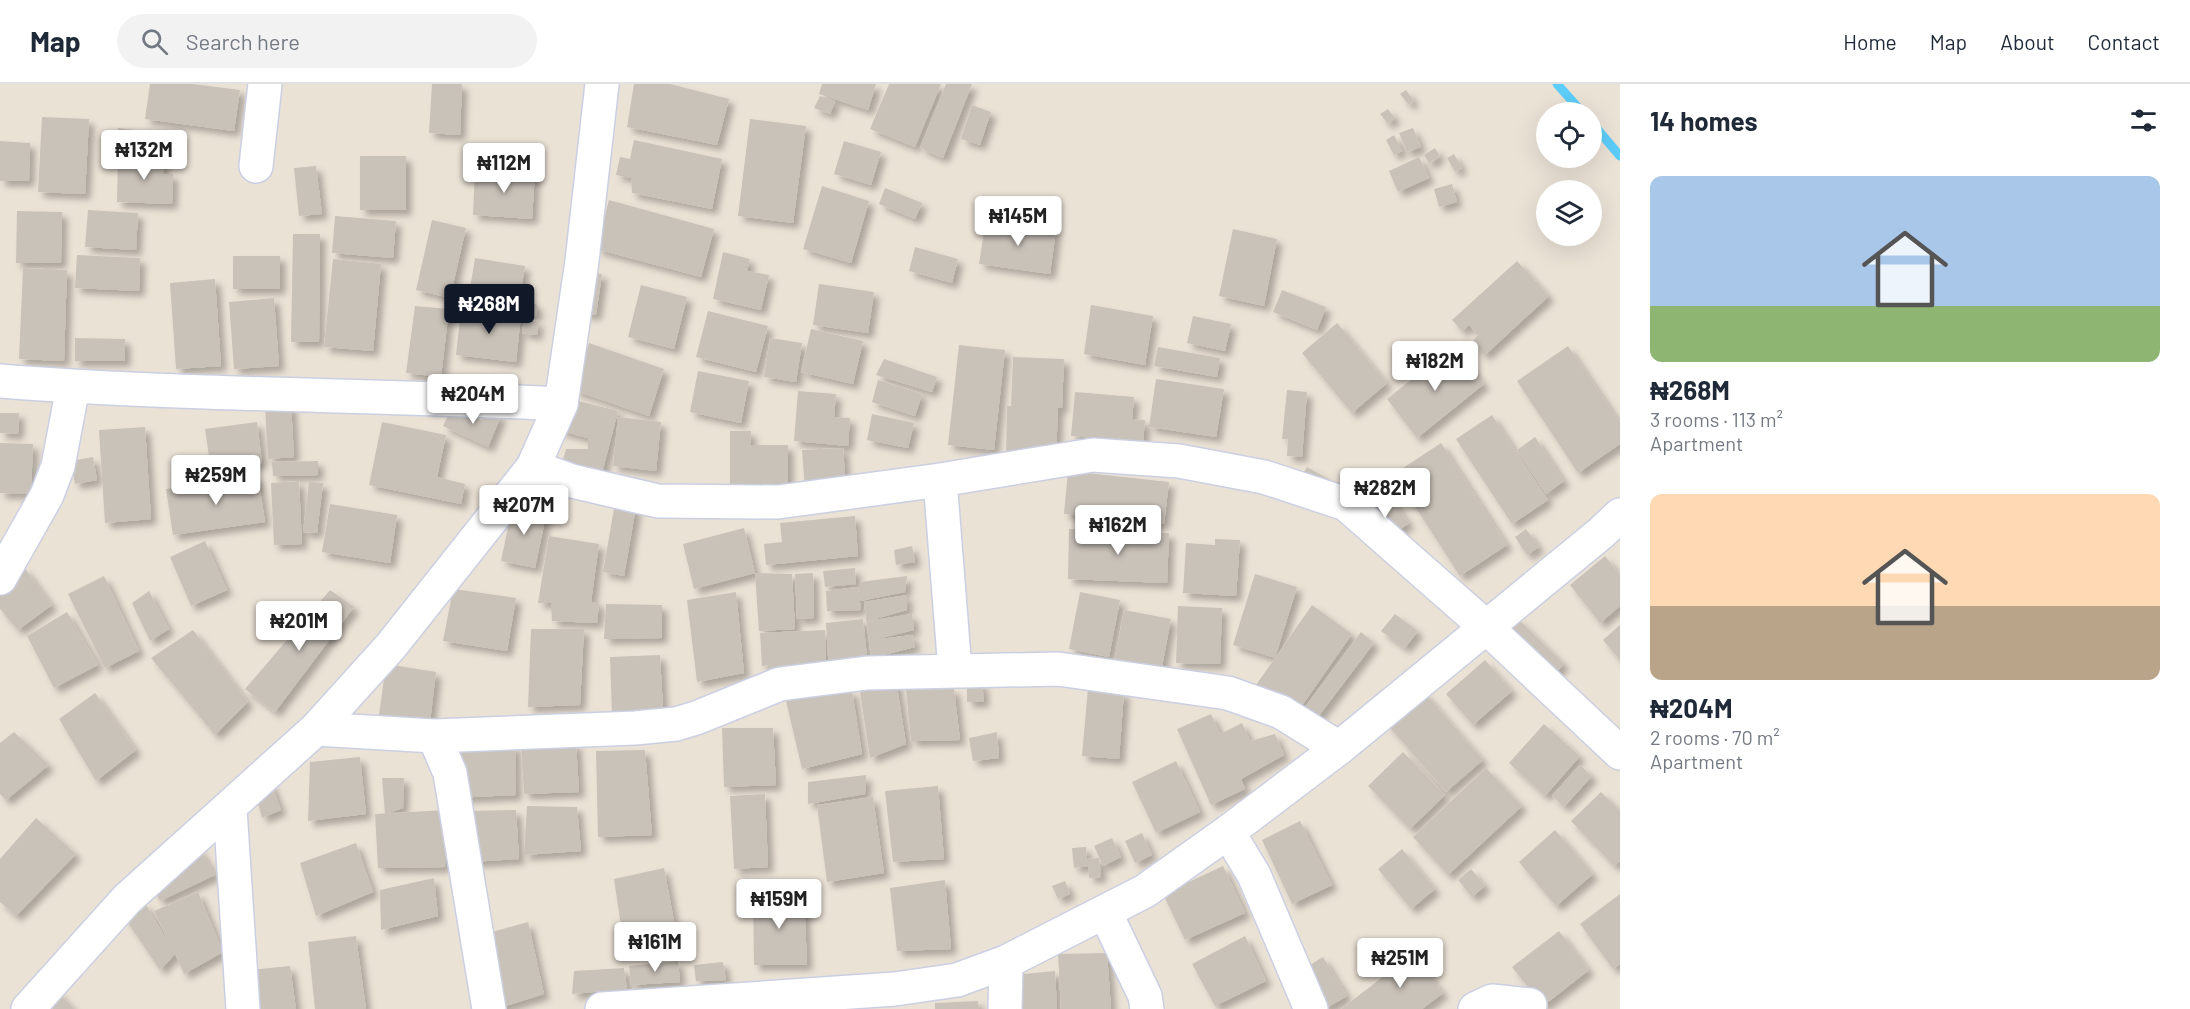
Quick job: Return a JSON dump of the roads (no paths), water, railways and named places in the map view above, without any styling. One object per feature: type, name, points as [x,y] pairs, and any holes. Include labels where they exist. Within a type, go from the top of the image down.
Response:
[{"type":"street","points":[[256,166],[265,84]]},
{"type":"street","points":[[28,1009],[127,899],[316,729],[391,646],[532,467],[561,404],[582,261],[602,84]]},
{"type":"street","points":[[0,381],[73,387],[432,397],[561,404]]},
{"type":"street","points":[[0,578],[47,495],[58,466],[73,387]]},
{"type":"street","points":[[532,467],[572,481],[657,501],[778,502],[940,480],[1093,455],[1179,461],[1264,477],[1346,504],[1486,627],[1620,753]]},
{"type":"street","points":[[940,480],[956,670]]},
{"type":"street","points":[[602,1009],[800,1002],[957,980],[1006,962],[1145,891],[1228,832],[1339,748],[1620,515]]},
{"type":"street","points":[[316,729],[434,736],[635,728],[676,724],[780,684],[867,673],[1058,669],[1228,693],[1281,712],[1339,748]]},
{"type":"street","points":[[434,736],[450,773],[489,1009]]},
{"type":"street","points":[[230,808],[243,1009]]},
{"type":"street","points":[[1228,832],[1254,875],[1311,1009]]},
{"type":"street","points":[[1105,912],[1145,996],[1147,1009]]},
{"type":"street","points":[[1005,1009],[1006,962]]},
{"type":"street","points":[[1475,1009],[1492,1001],[1530,1005]]},
{"type":"waterway","points":[[1557,84],[1573,102]]},
{"type":"waterway","points":[[1602,135],[1620,156]]}]
